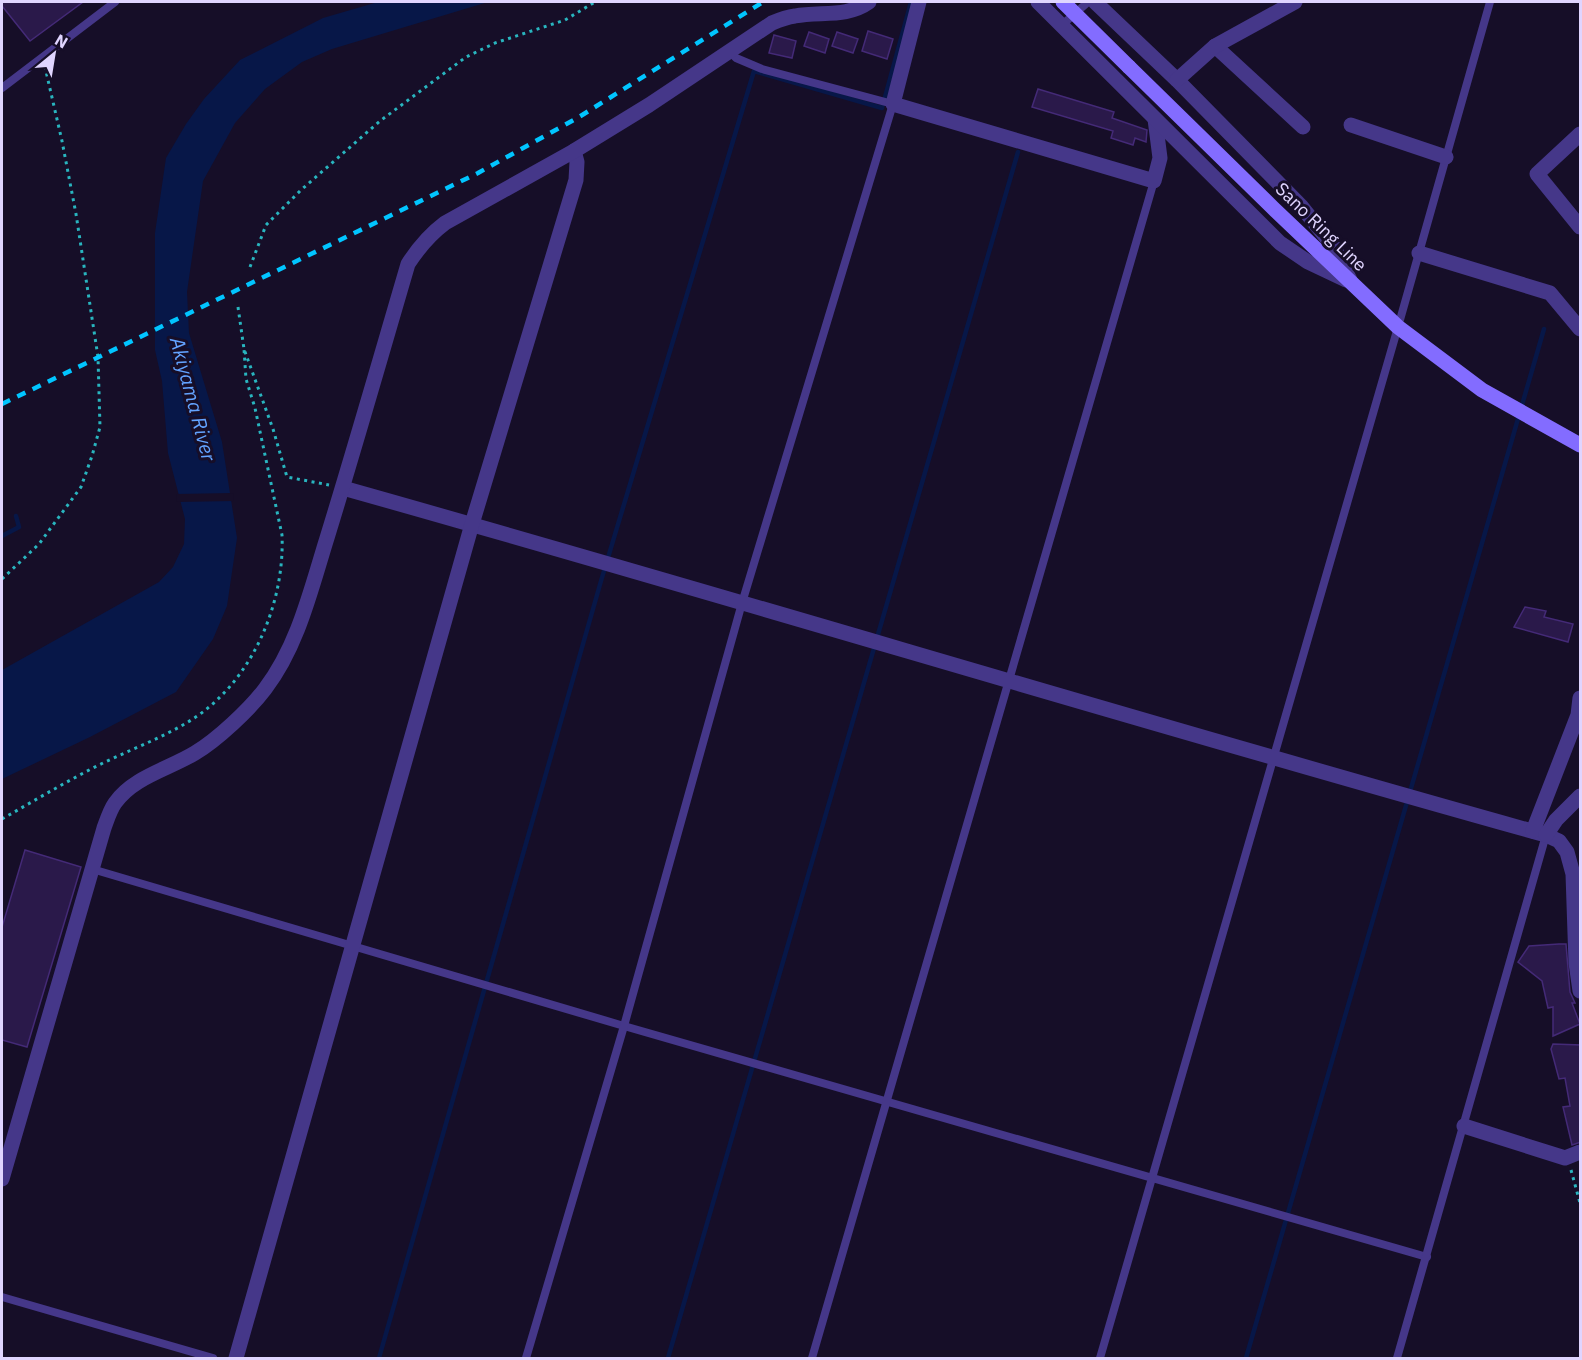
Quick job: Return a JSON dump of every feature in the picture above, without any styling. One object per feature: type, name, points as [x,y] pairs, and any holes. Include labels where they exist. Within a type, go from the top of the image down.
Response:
[{"type":"main road","name":"Sano Ring Line","points":[[1063,2],[1398,327],[1482,390],[1581,445]]},
{"type":"street","points":[[2,1179],[104,828],[114,804],[138,783],[162,768],[195,753],[235,720],[265,689],[284,660],[303,615],[343,488],[408,264],[418,248],[445,223],[574,151],[649,105],[772,23],[794,16],[848,11],[869,2]]},
{"type":"street","points":[[919,2],[892,104],[1154,180],[1160,158],[1155,114]]},
{"type":"street","points":[[1038,2],[1155,114],[1280,243],[1308,262],[1351,283]]},
{"type":"street","points":[[1095,2],[1301,206],[1334,247],[1351,283]]},
{"type":"street","points":[[1175,83],[1215,46],[1289,3]]},
{"type":"street","points":[[1215,46],[1303,127]]},
{"type":"street","points":[[1350,124],[1446,157]]},
{"type":"street","points":[[1581,134],[1537,174],[1581,227]]},
{"type":"street","points":[[236,1359],[472,524],[576,180],[577,162],[574,151]]},
{"type":"street","points":[[1419,253],[1550,293],[1581,329]]},
{"type":"street","points":[[343,488],[1539,833],[1559,841],[1568,852],[1573,874],[1576,963],[1581,991]]},
{"type":"street","points":[[1539,833],[1578,715],[1581,698]]},
{"type":"street","points":[[1539,833],[1581,796]]},
{"type":"street","points":[[1464,1126],[1565,1158],[1581,1152]]},
{"type":"lane","points":[[2,87],[115,2]]},
{"type":"lane","points":[[1062,25],[1088,2]]},
{"type":"lane","points":[[1100,1359],[1490,2]]},
{"type":"lane","points":[[526,1359],[624,1026],[742,603],[892,104],[762,69],[736,58],[729,51]]},
{"type":"lane","points":[[812,1359],[1154,180]]},
{"type":"lane","points":[[1397,1359],[1464,1126],[1539,833]]},
{"type":"lane","points":[[92,869],[624,1026],[1427,1257]]},
{"type":"lane","points":[[2,1297],[213,1359]]},
{"type":"path","points":[[250,267],[266,225],[301,190],[380,121],[466,57],[495,43],[565,20],[595,2]]},
{"type":"path","points":[[2,579],[39,544],[81,487],[100,427],[99,367],[76,214],[47,71],[42,57]]},
{"type":"path","points":[[2,819],[93,768],[190,721],[225,691],[245,666],[272,614],[280,582],[283,556],[282,535],[255,408],[246,379],[238,307]]},
{"type":"path","points":[[244,348],[273,429],[287,477],[343,488]]},
{"type":"path","points":[[1565,1158],[1581,1203]]},
{"type":"water","name":"Akiyama River","points":[[378,2],[488,2],[332,49],[302,62],[265,89],[235,123],[203,181],[187,292],[189,333],[222,442],[237,538],[227,606],[213,639],[176,692],[2,779],[2,670],[159,582],[173,567],[184,544],[185,519],[168,453],[162,381],[155,350],[155,233],[166,158],[204,99],[240,60],[323,18]]},
{"type":"pier","points":[[233,493],[234,501],[177,502],[176,494]]},
{"type":"building","points":[[2,2],[83,2],[30,41],[2,6]]},
{"type":"building","points":[[868,31],[893,39],[887,59],[862,51]]},
{"type":"building","points":[[809,32],[829,39],[825,53],[804,46]]},
{"type":"building","points":[[837,32],[858,39],[853,53],[832,46]]},
{"type":"building","points":[[774,35],[796,41],[792,58],[769,53]]},
{"type":"building","points":[[1038,89],[1114,112],[1112,118],[1147,130],[1146,142],[1135,138],[1133,145],[1111,138],[1113,131],[1032,107]]},
{"type":"building","points":[[1525,607],[1546,611],[1544,617],[1573,624],[1568,642],[1514,627]]},
{"type":"building","points":[[25,850],[81,867],[27,1047],[2,1040],[2,927]]},
{"type":"building","points":[[1566,944],[1570,992],[1580,1024],[1553,1036],[1553,1007],[1548,1008],[1542,981],[1518,962],[1529,946]]},
{"type":"building","points":[[1553,1044],[1581,1045],[1581,1142],[1572,1145],[1563,1107],[1570,1106],[1565,1078],[1559,1079],[1551,1049]]},
{"type":"waterway","points":[[379,1358],[601,581],[754,71],[882,108],[911,2]]},
{"type":"waterway","points":[[668,1358],[1018,152]]},
{"type":"waterway","points":[[1246,1358],[1544,329]]},
{"type":"waterway","points":[[2,536],[19,527],[16,516]]},
{"type":"railway","points":[[2,404],[478,173],[579,117],[763,2]]}]
